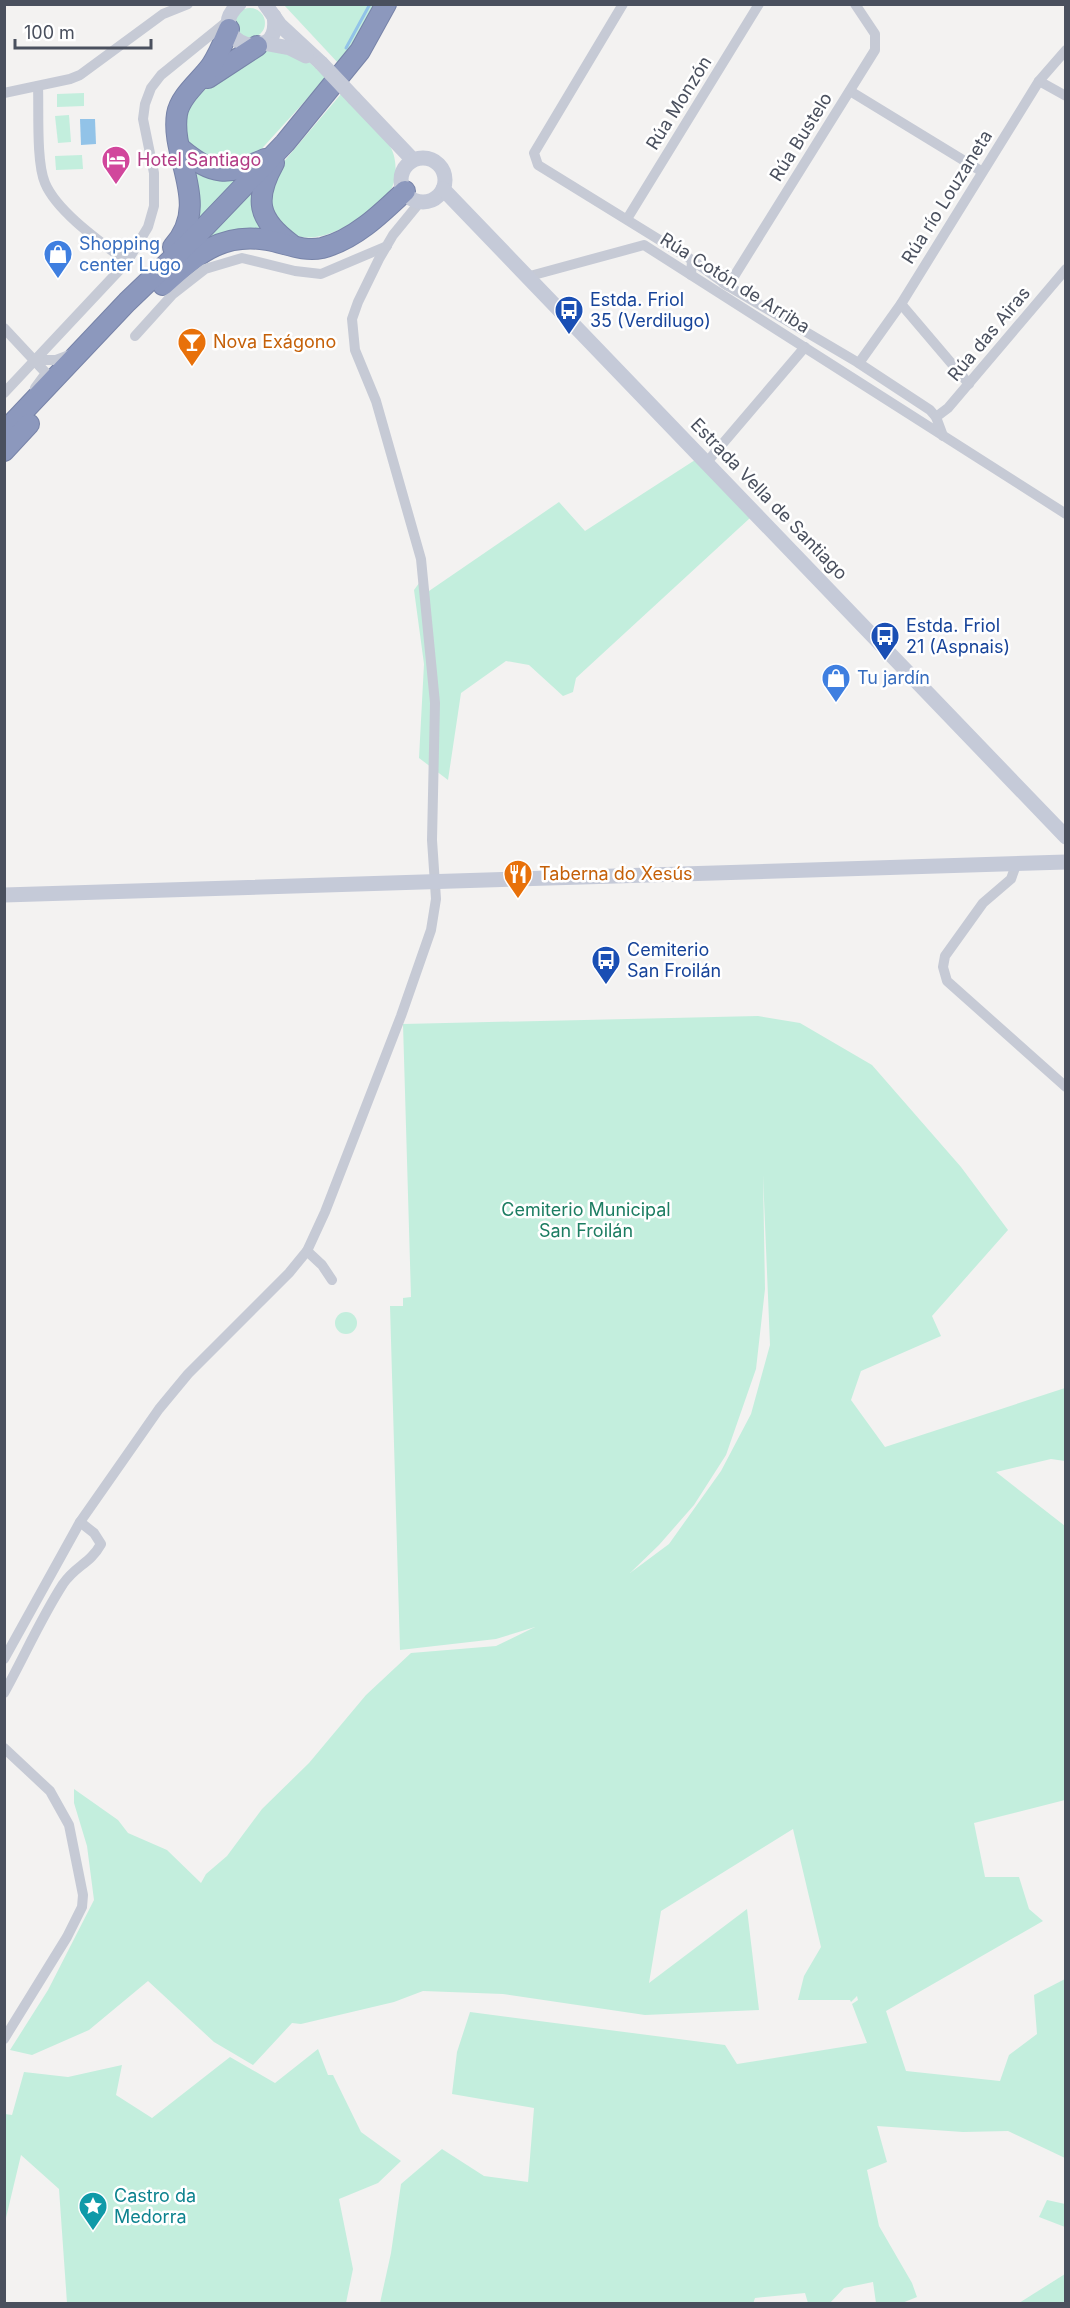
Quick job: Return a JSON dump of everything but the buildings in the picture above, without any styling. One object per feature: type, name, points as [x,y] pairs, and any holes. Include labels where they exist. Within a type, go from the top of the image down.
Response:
[{"type":"highway","points":[[4,451],[131,306],[279,149],[360,51],[386,4]]},
{"type":"highway","points":[[131,306],[186,227],[190,203],[188,178],[176,130],[180,102],[194,88],[237,28]]},
{"type":"highway","points":[[194,88],[237,28]]},
{"type":"highway","points":[[181,149],[202,166],[224,172],[245,168],[279,149]]},
{"type":"highway","points":[[279,149],[266,177],[260,201],[266,219],[276,233],[296,248]]},
{"type":"highway","points":[[4,432],[82,348],[197,254],[221,243],[246,238],[268,240],[296,248],[320,248],[361,230],[412,196]]},
{"type":"main road","points":[[237,28],[273,32],[269,10]]},
{"type":"main road","points":[[269,10],[413,160]]},
{"type":"main road","points":[[237,28],[290,48],[321,63]]},
{"type":"main road","points":[[424,158],[436,162],[444,172],[443,189],[434,200],[412,196],[402,185],[403,172],[413,160],[424,158]]},
{"type":"main road","name":"Estrada Vella de Santiago","points":[[443,189],[530,276],[1065,837]]},
{"type":"main road","points":[[4,895],[1065,862]]},
{"type":"street","points":[[4,93],[80,75],[163,14],[188,4]]},
{"type":"street","points":[[623,4],[534,153],[538,165],[692,260],[728,286]]},
{"type":"street","name":"Rúa Monzón","points":[[627,219],[759,4]]},
{"type":"street","name":"Rúa Bustelo","points":[[728,286],[874,50],[875,34],[855,4]]},
{"type":"street","points":[[194,50],[201,41],[237,28]]},
{"type":"street","points":[[4,393],[127,262],[148,227],[154,206],[154,173],[143,119],[145,104],[161,75],[194,50],[237,28]]},
{"type":"street","name":"Rúa río Louzaneta","points":[[849,377],[847,364],[858,364],[901,304],[981,171],[1039,81],[1065,50]]},
{"type":"street","points":[[1039,81],[1065,96]]},
{"type":"street","points":[[38,86],[44,181],[54,199],[127,262]]},
{"type":"street","points":[[850,91],[981,171]]},
{"type":"street","points":[[4,1659],[80,1522],[159,1409],[188,1374],[289,1273],[307,1251],[325,1212],[401,1016],[431,930],[436,899],[432,840],[435,703],[421,559],[376,401],[354,350],[352,320],[412,196]]},
{"type":"street","name":"Rúa Cotón de Arriba","points":[[530,276],[644,245],[1065,514]]},
{"type":"street","points":[[135,336],[173,294],[205,269],[242,258],[321,274],[387,246]]},
{"type":"street","points":[[692,260],[691,275],[702,272],[858,364],[934,416],[943,436]]},
{"type":"street","name":"Rúa das Airas","points":[[934,416],[969,384],[1065,270]]},
{"type":"street","points":[[901,304],[969,384]]},
{"type":"street","points":[[4,328],[46,373],[30,393],[19,417]]},
{"type":"street","points":[[707,462],[804,347]]},
{"type":"street","points":[[35,360],[56,360],[82,348]]},
{"type":"street","points":[[922,423],[934,416]]},
{"type":"street","points":[[1016,865],[1011,879],[983,903],[945,956],[943,967],[947,981],[1065,1087]]},
{"type":"street","points":[[307,1251],[322,1265],[332,1280]]},
{"type":"street","points":[[4,1693],[61,1587],[74,1569],[93,1558],[101,1544],[94,1533],[80,1522]]},
{"type":"street","points":[[4,1748],[50,1791],[69,1825],[83,1895],[82,1907],[67,1937],[4,2039]]},
{"type":"green space","points":[[284,5],[376,5],[339,64]]},
{"type":"green space","points":[[250,8],[261,12],[265,23],[261,34],[250,38],[239,34],[235,23],[239,12]]},
{"type":"green space","points":[[271,50],[307,60],[326,78],[256,155],[245,159],[219,159],[206,156],[196,150],[188,142],[185,130],[186,116],[191,106],[210,85],[222,76],[248,59]]},
{"type":"green space","points":[[84,93],[84,106],[57,107],[57,94]]},
{"type":"green space","points":[[341,94],[387,141],[395,164],[394,182],[382,200],[361,218],[335,232],[322,236],[309,238],[298,236],[287,231],[272,218],[270,178]]},
{"type":"green space","points":[[69,115],[71,142],[58,143],[55,116]]},
{"type":"green space","points":[[82,155],[83,169],[56,170],[55,156]]},
{"type":"green space","points":[[198,169],[232,178],[235,183],[199,221],[194,221],[194,171]]},
{"type":"green space","points":[[249,195],[252,195],[264,230],[204,242]]},
{"type":"green space","points":[[695,460],[750,518],[576,678],[573,692],[563,696],[529,665],[506,661],[461,693],[448,780],[419,758],[424,664],[414,590],[422,579],[429,591],[559,502],[585,531]]},
{"type":"green space","name":"Cemiterio Municipal San Froilán","points":[[758,1016],[800,1023],[872,1065],[961,1167],[1008,1230],[932,1316],[941,1336],[861,1371],[851,1400],[885,1447],[1065,1388],[1065,1461],[1051,1459],[996,1472],[1065,1526],[1065,1800],[974,1823],[985,1877],[1019,1877],[1029,1909],[1043,1921],[886,2011],[906,2071],[1000,2081],[1009,2055],[1037,2034],[1034,1995],[1065,1979],[1065,2158],[1008,2131],[963,2132],[877,2126],[887,2162],[867,2170],[879,2226],[912,2283],[917,2297],[902,2303],[876,2303],[873,2282],[844,2288],[829,2304],[808,2303],[805,2293],[755,2298],[753,2304],[380,2303],[391,2253],[401,2184],[442,2149],[484,2176],[528,2182],[534,2108],[452,2094],[457,2052],[470,2012],[725,2045],[737,2064],[867,2043],[852,2004],[858,2000],[857,1996],[851,2002],[850,2000],[798,2000],[804,1976],[821,1947],[793,1829],[661,1911],[649,1983],[747,1909],[759,2010],[645,2015],[503,1994],[423,1991],[394,2002],[301,2024],[292,2023],[253,2065],[214,2042],[148,1981],[89,2030],[32,2055],[10,2050],[48,1990],[94,1900],[87,1846],[74,1803],[74,1789],[118,1820],[128,1833],[167,1850],[201,1883],[206,1874],[227,1856],[262,1809],[309,1763],[366,1695],[411,1653],[496,1646],[535,1627],[496,1639],[400,1650],[390,1306],[403,1306],[403,1298],[411,1297],[403,1024]],"holes":[[[763,1175],[770,1345],[751,1414],[721,1471],[669,1544],[630,1573],[659,1545],[694,1505],[726,1455],[756,1369],[765,1289]]]},
{"type":"green space","points":[[346,1312],[354,1315],[357,1323],[354,1331],[346,1334],[338,1331],[335,1323],[338,1315]]},
{"type":"green space","points":[[318,2049],[328,2075],[333,2075],[361,2132],[401,2161],[378,2183],[339,2199],[353,2269],[346,2303],[67,2303],[59,2189],[21,2155],[5,2222],[5,2114],[12,2115],[24,2072],[68,2077],[122,2065],[116,2095],[152,2118],[230,2057],[275,2083]]},
{"type":"green space","points":[[1047,2200],[1065,2204],[1065,2227],[1039,2217]]},
{"type":"green space","points":[[1065,2274],[1065,2303],[1019,2303]]},
{"type":"water","points":[[80,119],[95,119],[96,144],[81,145]]},
{"type":"waterway","points":[[346,48],[370,4]]},
{"type":"place","name":"Hotel Santiago","points":[[116,186]]},
{"type":"place","name":"Shopping center Lugo","points":[[58,280]]},
{"type":"place","name":"Estda. Friol 35 (Verdilugo)","points":[[569,336]]},
{"type":"place","name":"Nova Exágono","points":[[192,368]]},
{"type":"place","name":"Estda. Friol 21 (Aspnais)","points":[[885,662]]},
{"type":"place","name":"Tu jardín","points":[[836,704]]},
{"type":"place","name":"Taberna do Xesús","points":[[518,900]]},
{"type":"place","name":"Cemiterio San Froilán","points":[[606,986]]},
{"type":"place","name":"Castro da Medorra","points":[[93,2232]]}]
